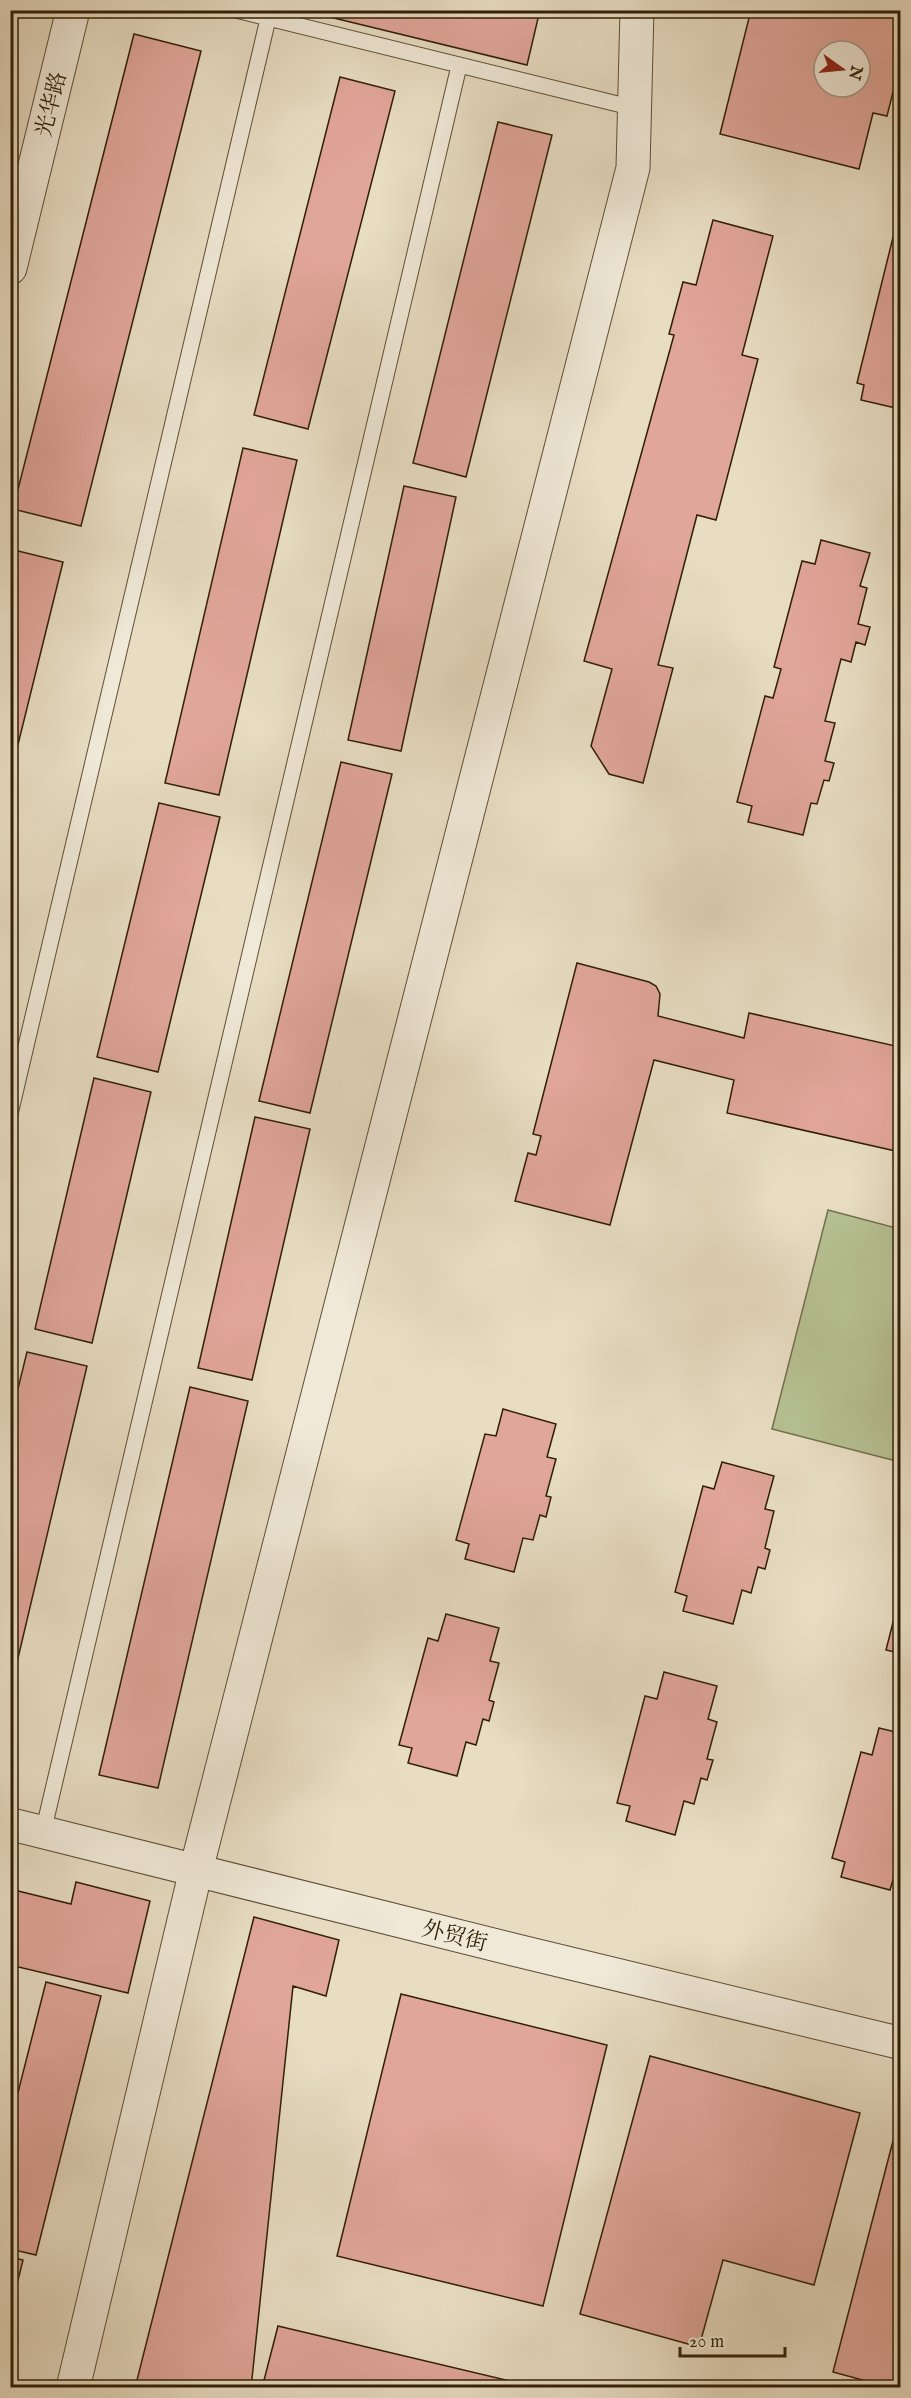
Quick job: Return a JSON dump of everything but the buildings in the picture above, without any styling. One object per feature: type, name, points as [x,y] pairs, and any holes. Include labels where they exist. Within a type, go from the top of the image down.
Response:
[{"type":"street","name":"光华路","points":[[10,268],[73,10]]},
{"type":"street","points":[[73,2388],[196,1870],[633,168],[637,10]]},
{"type":"street","name":"外贸街","points":[[10,1824],[900,2043]]},
{"type":"lane","points":[[236,10],[634,108]]},
{"type":"lane","points":[[10,1114],[268,19]]},
{"type":"lane","points":[[43,1832],[459,66]]},
{"type":"green space","points":[[828,1210],[900,1229],[900,1462],[772,1429]]}]
